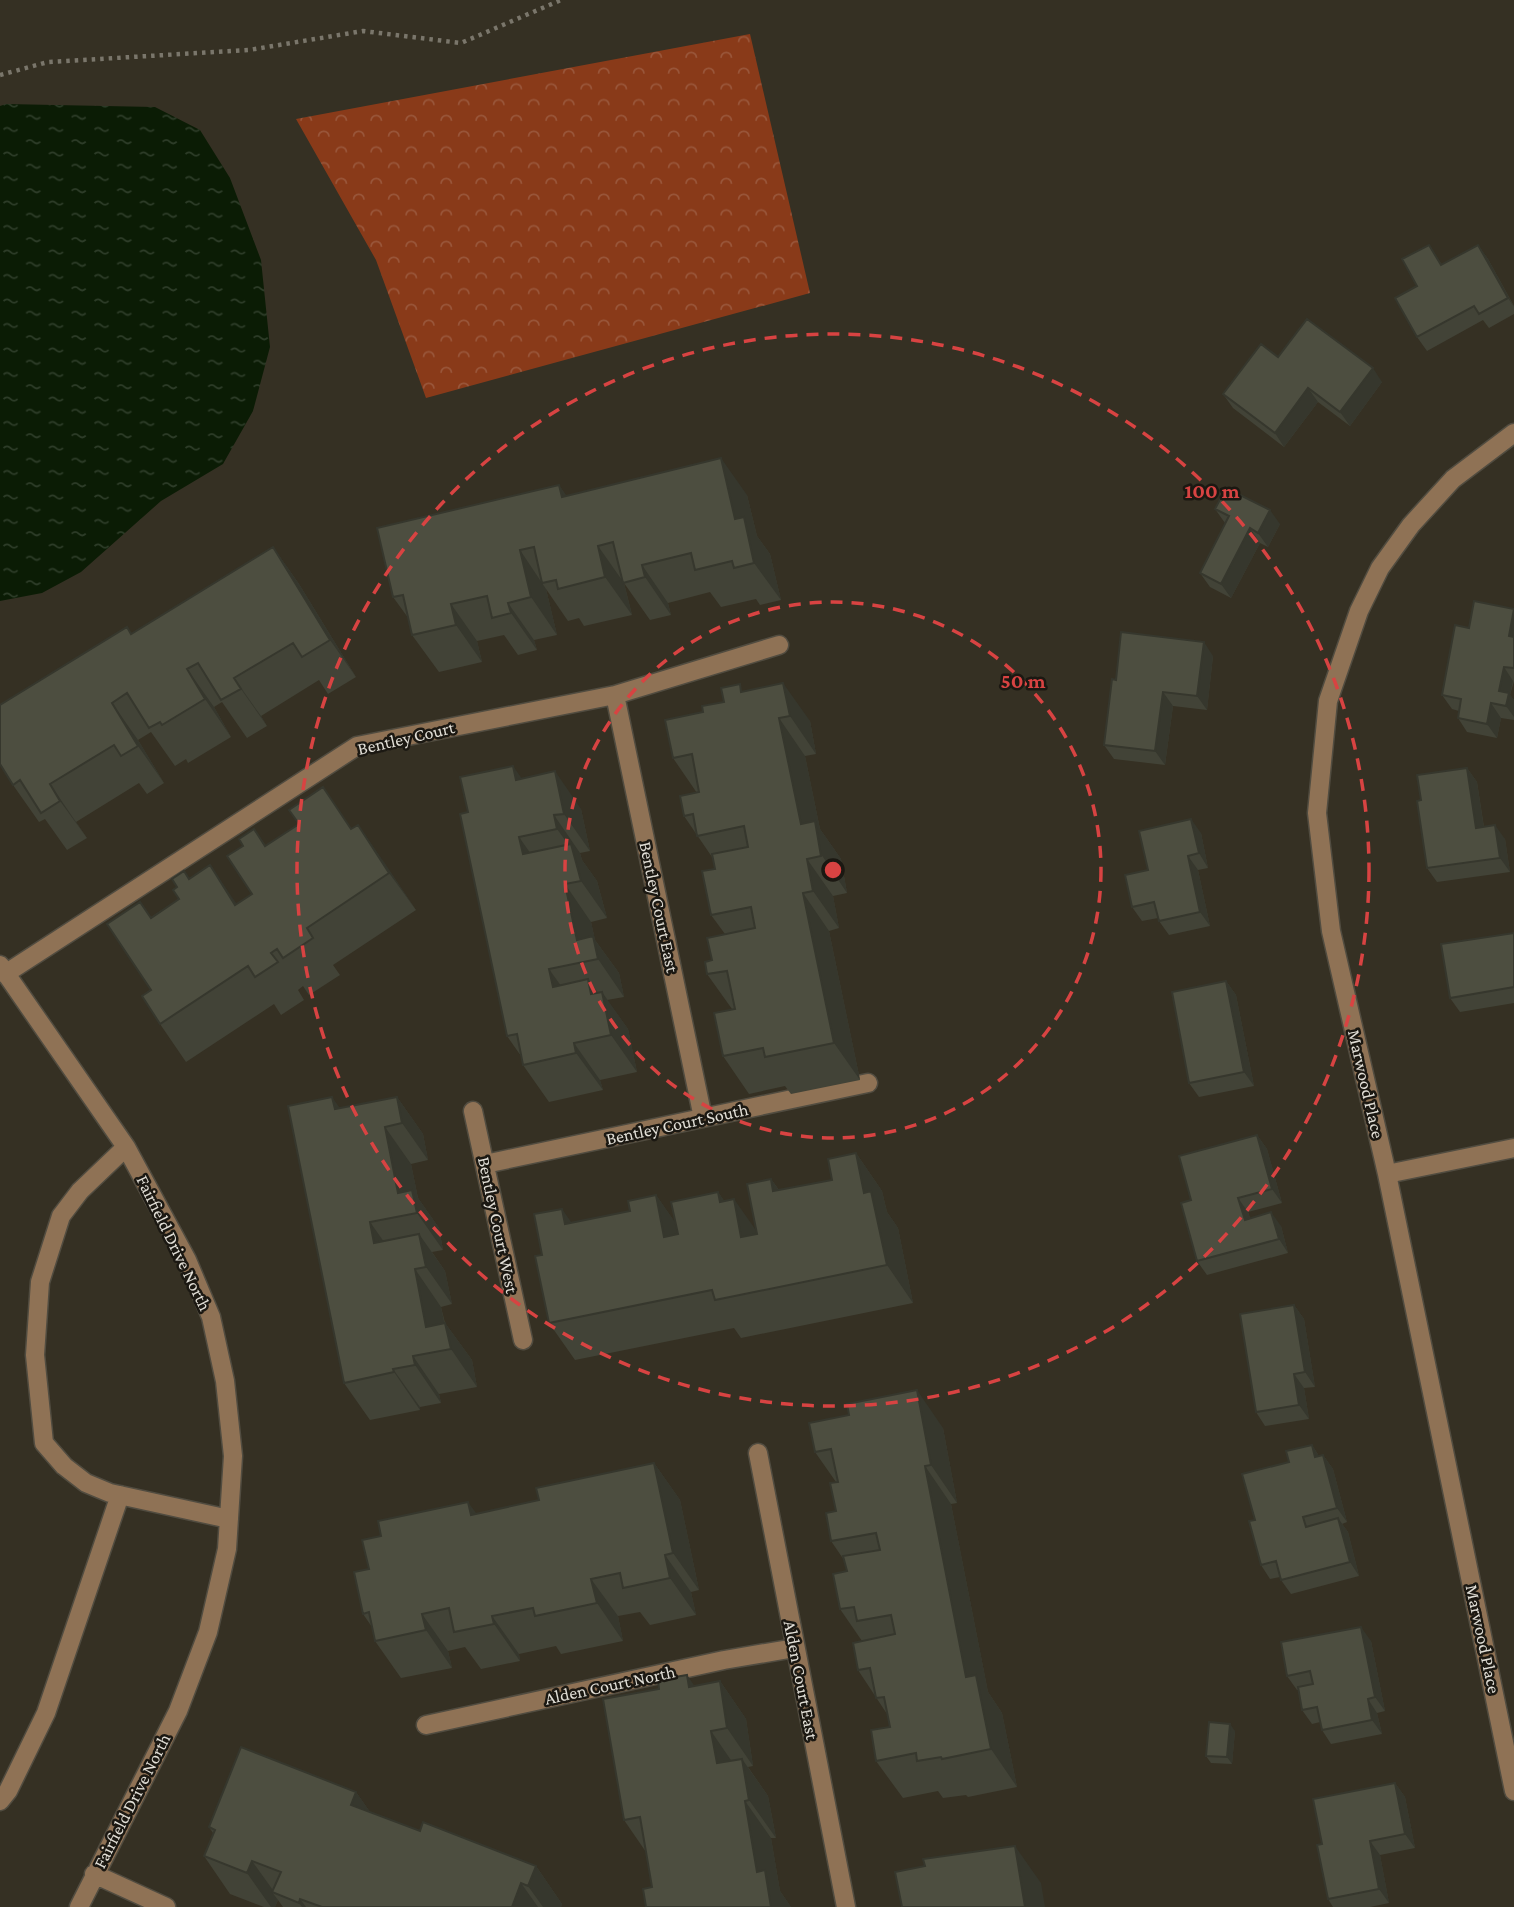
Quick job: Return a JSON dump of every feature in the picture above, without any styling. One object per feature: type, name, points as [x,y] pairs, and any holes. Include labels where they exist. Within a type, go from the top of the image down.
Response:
[{"type":"street","name":"Marwood Place","points":[[1514,433],[1453,479],[1411,525],[1380,568],[1359,611],[1328,701],[1317,813],[1331,931],[1387,1174],[1509,1736],[1514,1791]]},
{"type":"street","name":"Bentley Court","points":[[2,970],[357,746],[615,695],[779,645]]},
{"type":"street","name":"Bentley Court East","points":[[615,695],[703,1118]]},
{"type":"street","name":"Fairfield Drive North","points":[[2,970],[126,1147],[187,1260],[211,1317],[225,1381],[233,1456],[227,1549],[208,1632],[178,1711],[79,1907]]},
{"type":"street","name":"Bentley Court South","points":[[485,1164],[868,1083]]},
{"type":"street","name":"Bentley Court West","points":[[473,1111],[523,1340]]},
{"type":"street","points":[[126,1147],[80,1191],[61,1216],[40,1282],[35,1355],[44,1443],[65,1466],[86,1483],[120,1495],[229,1519]]},
{"type":"street","points":[[1387,1174],[1514,1148]]},
{"type":"street","name":"Alden Court East","points":[[758,1453],[846,1907]]},
{"type":"street","points":[[0,1801],[8,1791],[46,1713],[120,1495]]},
{"type":"street","name":"Alden Court North","points":[[426,1725],[724,1660],[795,1648]]},
{"type":"street","points":[[94,1874],[166,1907]]},
{"type":"path","points":[[0,75],[48,62],[249,50],[363,31],[461,43],[561,0]]},
{"type":"green space","points":[[750,34],[810,293],[426,398],[376,260],[296,119]]},
{"type":"water","points":[[0,106],[155,107],[200,130],[230,178],[261,260],[270,347],[253,411],[223,464],[161,501],[81,572],[42,593],[0,601]]},
{"type":"building","points":[[1429,245],[1441,265],[1478,245],[1508,298],[1479,314],[1474,306],[1417,337],[1395,298],[1417,286],[1402,259]]},
{"type":"building","points":[[1307,319],[1373,368],[1340,412],[1308,388],[1275,433],[1223,394],[1261,344],[1278,357]]},
{"type":"building","points":[[721,458],[735,519],[744,517],[754,563],[734,568],[732,561],[695,570],[691,553],[642,565],[645,577],[623,583],[613,542],[598,546],[605,577],[558,589],[556,580],[542,583],[534,547],[520,550],[531,597],[508,603],[511,613],[492,618],[487,596],[451,604],[456,625],[412,635],[403,595],[393,597],[377,528],[559,485],[562,497]]},
{"type":"building","points":[[1226,488],[1270,510],[1258,533],[1250,528],[1221,584],[1200,573],[1229,516],[1215,509]]},
{"type":"building","points":[[273,547],[330,640],[302,657],[293,643],[234,678],[241,689],[221,700],[198,663],[187,669],[205,699],[162,725],[160,722],[149,728],[127,693],[112,703],[138,746],[121,756],[114,745],[50,784],[60,801],[41,813],[20,780],[13,785],[0,764],[0,705],[127,627],[131,634]]},
{"type":"building","points":[[1474,601],[1514,609],[1509,636],[1514,637],[1514,668],[1504,667],[1499,691],[1509,693],[1506,706],[1491,703],[1487,724],[1458,718],[1461,699],[1442,695],[1455,625],[1469,628]]},
{"type":"building","points":[[1121,632],[1204,642],[1197,696],[1163,692],[1155,751],[1104,745],[1112,679],[1116,680]]},
{"type":"building","points":[[783,683],[790,716],[779,718],[801,824],[815,821],[821,856],[807,859],[813,891],[803,893],[834,1043],[765,1057],[763,1048],[723,1056],[714,1013],[735,1009],[727,971],[707,974],[705,962],[712,960],[707,938],[755,928],[751,907],[711,915],[702,871],[715,869],[712,854],[748,847],[744,826],[697,836],[693,814],[684,816],[680,796],[699,792],[692,754],[673,758],[665,720],[703,712],[702,706],[724,702],[721,688],[740,684],[741,692]]},
{"type":"building","points":[[513,766],[516,780],[555,771],[564,814],[554,815],[557,829],[519,837],[523,854],[571,844],[581,881],[565,884],[577,940],[593,936],[598,959],[549,969],[553,987],[588,979],[591,994],[602,992],[611,1035],[574,1043],[576,1053],[523,1065],[517,1034],[507,1036],[460,814],[468,812],[460,777]]},
{"type":"building","points":[[1467,768],[1476,828],[1495,825],[1500,858],[1427,868],[1417,801],[1421,800],[1417,775]]},
{"type":"building","points":[[323,787],[351,829],[358,825],[389,873],[307,928],[313,938],[283,958],[277,949],[271,953],[278,962],[255,977],[248,966],[160,1024],[142,996],[151,990],[107,924],[140,902],[151,918],[179,899],[173,890],[177,887],[172,879],[184,871],[189,879],[210,865],[235,905],[252,894],[227,856],[243,846],[239,839],[254,829],[265,846],[299,824],[289,810]]},
{"type":"building","points":[[1191,819],[1199,853],[1188,856],[1200,912],[1159,921],[1154,902],[1132,907],[1125,875],[1148,870],[1139,831]]},
{"type":"building","points":[[1514,933],[1514,987],[1450,998],[1441,944]]},
{"type":"building","points":[[1226,981],[1244,1072],[1189,1083],[1172,992]]},
{"type":"building","points":[[332,1097],[335,1109],[397,1097],[402,1123],[385,1127],[398,1193],[412,1190],[417,1213],[370,1222],[374,1243],[419,1234],[426,1267],[415,1269],[426,1327],[445,1323],[451,1349],[413,1356],[415,1365],[344,1383],[288,1106]]},
{"type":"building","points":[[1257,1135],[1272,1189],[1238,1198],[1245,1220],[1271,1212],[1279,1239],[1197,1261],[1181,1203],[1191,1200],[1179,1156]]},
{"type":"building","points":[[856,1153],[864,1193],[871,1191],[887,1265],[715,1300],[712,1290],[549,1323],[535,1256],[542,1255],[534,1214],[562,1209],[565,1224],[630,1211],[628,1201],[656,1195],[664,1237],[678,1234],[671,1202],[718,1192],[720,1202],[734,1199],[741,1237],[757,1234],[747,1184],[771,1179],[773,1191],[832,1180],[828,1159]]},
{"type":"building","points":[[1294,1305],[1305,1372],[1294,1374],[1299,1405],[1256,1412],[1240,1314]]},
{"type":"building","points":[[917,1390],[931,1465],[925,1466],[966,1677],[976,1675],[991,1749],[942,1759],[917,1761],[916,1753],[876,1761],[871,1730],[890,1727],[884,1697],[876,1698],[870,1668],[858,1670],[853,1643],[895,1634],[891,1615],[857,1621],[854,1607],[840,1609],[833,1574],[847,1571],[843,1556],[880,1550],[876,1533],[831,1541],[826,1513],[836,1511],[830,1483],[838,1482],[831,1449],[815,1452],[809,1423],[849,1415],[847,1404]]},
{"type":"building","points":[[1312,1445],[1315,1457],[1323,1455],[1337,1508],[1303,1517],[1306,1527],[1338,1518],[1350,1562],[1281,1580],[1276,1561],[1261,1565],[1249,1521],[1255,1520],[1242,1474],[1289,1462],[1286,1451]]},
{"type":"building","points":[[654,1463],[673,1553],[665,1555],[670,1578],[623,1588],[620,1573],[591,1579],[597,1603],[535,1616],[533,1608],[492,1616],[494,1624],[454,1632],[449,1608],[422,1614],[426,1630],[375,1641],[369,1612],[363,1614],[354,1572],[369,1569],[362,1540],[381,1536],[378,1521],[468,1502],[471,1515],[539,1500],[536,1488]]},
{"type":"building","points":[[1361,1627],[1375,1697],[1368,1699],[1372,1720],[1322,1730],[1317,1707],[1302,1710],[1298,1687],[1313,1684],[1310,1671],[1287,1676],[1281,1642]]},
{"type":"building","points":[[687,1675],[689,1687],[720,1681],[727,1728],[711,1731],[717,1763],[742,1759],[749,1800],[745,1801],[757,1872],[765,1870],[771,1907],[646,1907],[643,1889],[652,1887],[640,1817],[624,1820],[603,1699],[659,1689],[658,1680]]},
{"type":"building","points":[[1209,1722],[1230,1724],[1227,1757],[1206,1756]]},
{"type":"building","points":[[241,1747],[356,1792],[351,1805],[420,1831],[423,1822],[536,1866],[528,1886],[521,1883],[512,1907],[322,1907],[300,1899],[299,1903],[272,1892],[281,1872],[252,1861],[247,1873],[204,1856],[215,1830],[209,1827]]},
{"type":"building","points":[[1395,1783],[1405,1834],[1370,1841],[1379,1889],[1328,1899],[1317,1845],[1322,1844],[1313,1799]]},
{"type":"building","points":[[1015,1846],[1025,1907],[902,1907],[895,1872],[925,1866],[923,1859]]}]
